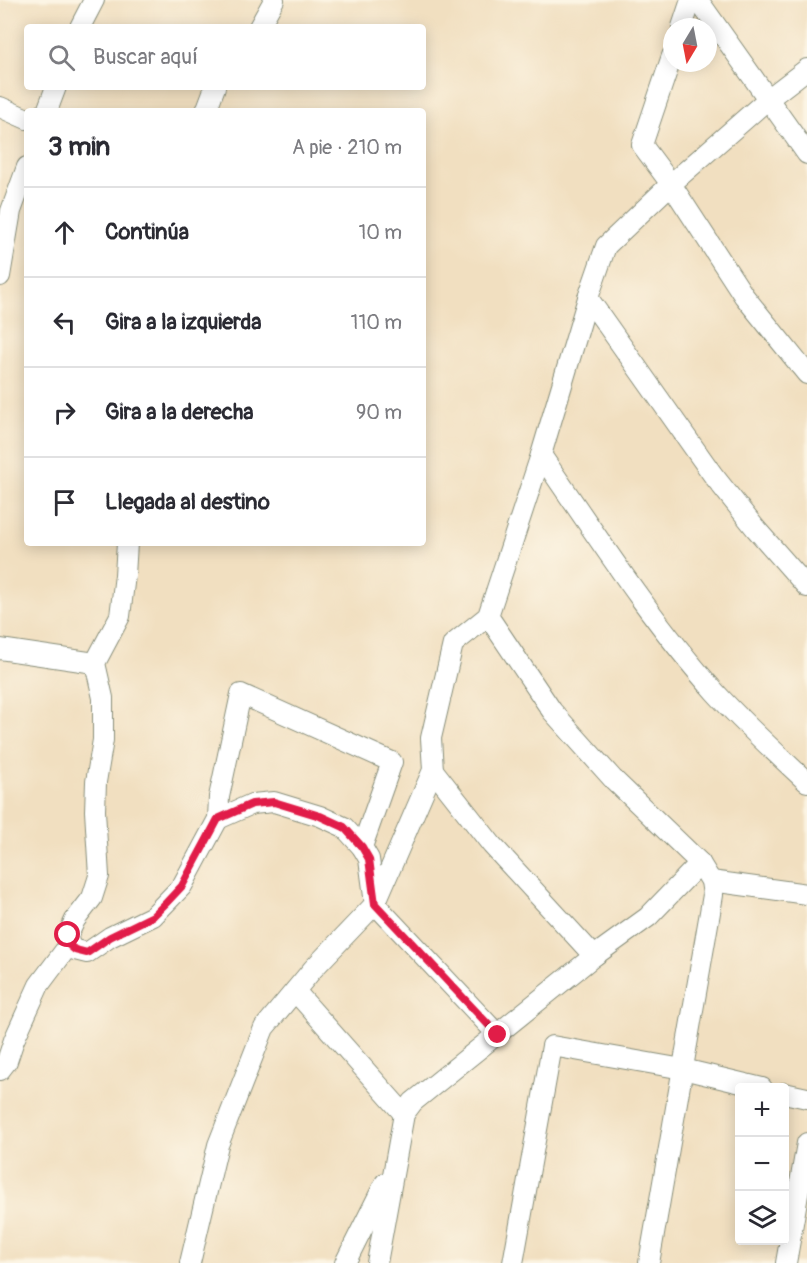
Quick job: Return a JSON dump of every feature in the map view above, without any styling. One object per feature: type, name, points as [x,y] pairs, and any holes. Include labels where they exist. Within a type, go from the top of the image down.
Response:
[{"type":"street","points":[[82,24],[94,0]]},
{"type":"street","points":[[261,24],[274,0]]},
{"type":"street","points":[[685,18],[691,0]]},
{"type":"street","points":[[698,0],[807,154]]},
{"type":"street","points":[[190,1263],[218,1145],[264,1028],[375,904],[433,770],[431,738],[453,644],[488,616],[606,246],[671,184],[768,99],[807,69]]},
{"type":"street","points":[[667,72],[642,145],[671,184],[744,297],[807,374]]},
{"type":"street","points":[[48,108],[55,90]]},
{"type":"street","points":[[207,108],[214,90]]},
{"type":"street","points":[[0,106],[24,118]]},
{"type":"street","points":[[0,276],[12,211],[24,176]]},
{"type":"street","points":[[588,298],[713,475],[807,587]]},
{"type":"street","points":[[541,455],[639,597],[679,648],[754,732],[807,782]]},
{"type":"street","points":[[0,1071],[7,1061],[39,985],[69,945],[68,935],[75,920],[92,898],[99,876],[95,811],[96,782],[102,740],[103,698],[96,663],[120,616],[127,546]]},
{"type":"street","points":[[488,616],[552,711],[613,779],[700,863],[711,881],[713,895],[649,1263]]},
{"type":"street","points":[[0,649],[96,663]]},
{"type":"street","points":[[69,945],[75,950],[87,953],[110,937],[153,916],[182,886],[218,819],[219,797],[241,694],[392,762],[362,847]]},
{"type":"street","points":[[433,770],[492,845],[594,956]]},
{"type":"street","points":[[218,819],[252,804],[274,802],[320,816],[344,827],[362,847],[369,859],[375,904],[498,1035]]},
{"type":"street","points":[[377,1263],[404,1114],[413,1102],[594,956],[648,917],[700,863]]},
{"type":"street","points":[[711,881],[807,894]]},
{"type":"street","points":[[295,991],[404,1114]]},
{"type":"street","points":[[513,1263],[552,1046],[683,1069],[741,1083]]},
{"type":"street","points":[[789,1094],[807,1098]]},
{"type":"street","points":[[786,1263],[807,1143]]},
{"type":"street","points":[[345,1263],[395,1161]]},
{"type":"route","points":[[68,935],[69,945],[75,950],[87,953],[101,942],[153,916],[182,886],[218,819],[252,804],[274,802],[320,816],[344,827],[362,847],[369,859],[375,904],[498,1035]]}]
